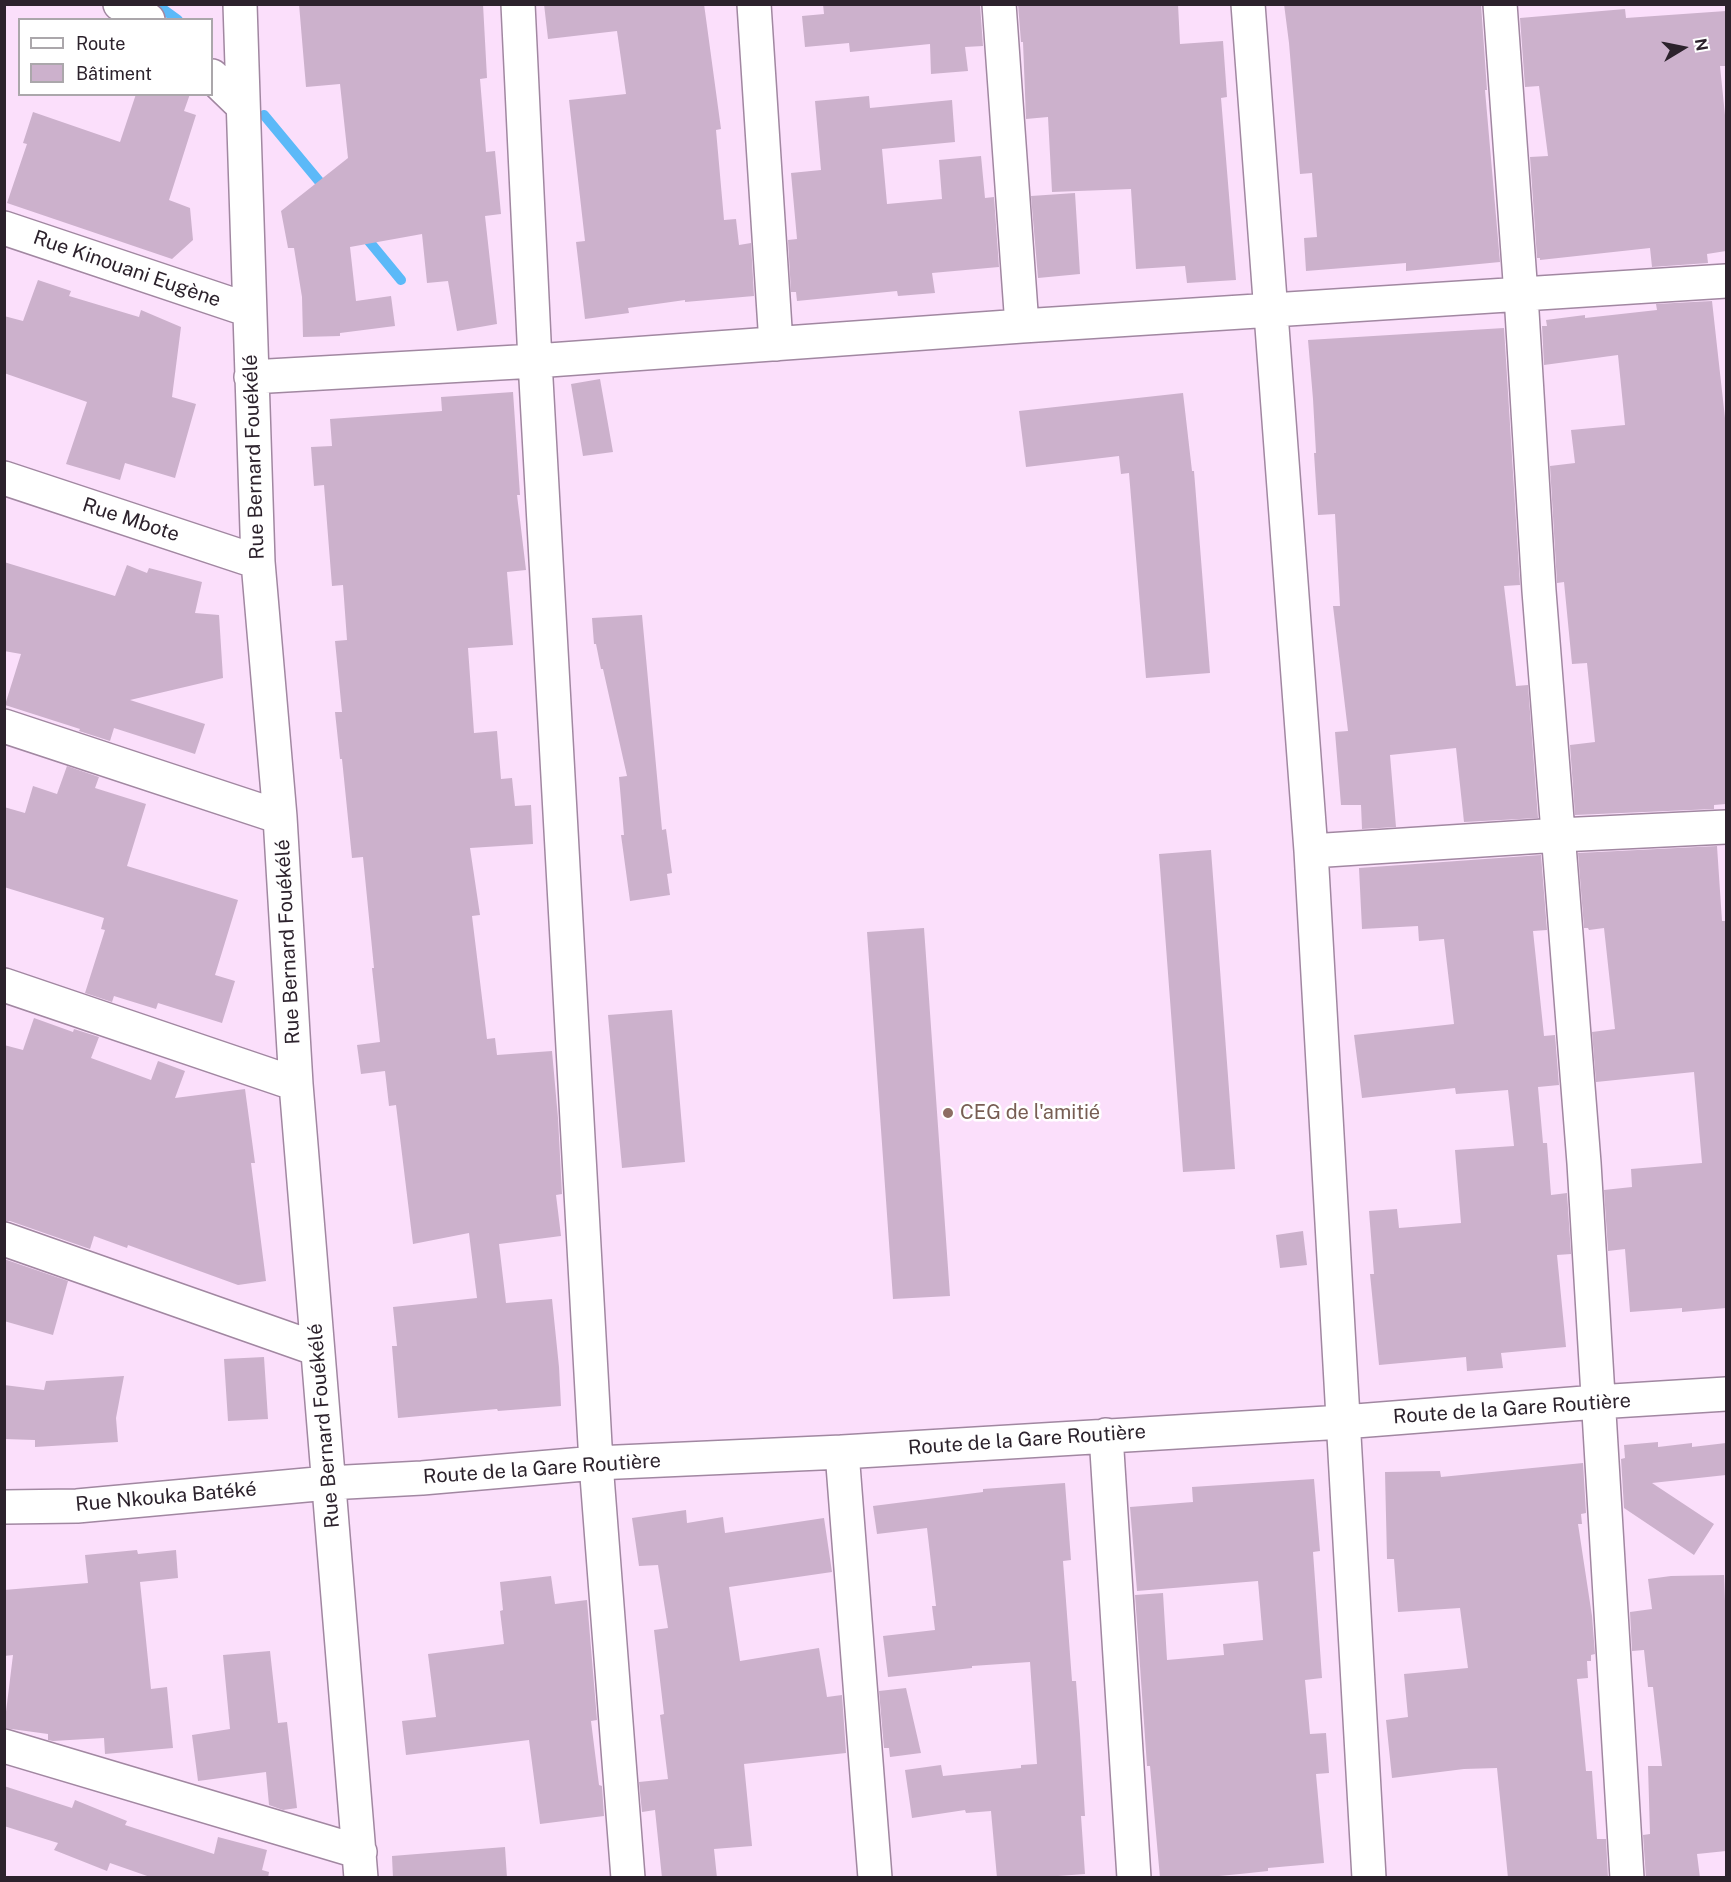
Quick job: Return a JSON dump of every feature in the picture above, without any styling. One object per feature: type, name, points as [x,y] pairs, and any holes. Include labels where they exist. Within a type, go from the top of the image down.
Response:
[{"type":"street","points":[[120,4],[132,8],[145,18]]},
{"type":"street","points":[[518,4],[535,361],[596,1463],[628,1878]]},
{"type":"street","points":[[754,4],[776,344]]},
{"type":"street","points":[[999,4],[1022,326]]},
{"type":"street","points":[[1248,4],[1311,851],[1369,1878]]},
{"type":"street","points":[[1500,4],[1539,591],[1584,1163],[1627,1878]]},
{"type":"street","name":"Rue Bernard Fouékélé","points":[[234,7],[243,106],[258,562],[280,817],[296,1084],[361,1865]]},
{"type":"street","points":[[213,77],[243,106]]},
{"type":"street","name":"Rue Kinouani Eugène","points":[[4,228],[249,310]]},
{"type":"street","points":[[251,377],[535,361],[1022,326],[1726,281]]},
{"type":"street","name":"Rue Mbote","points":[[4,478],[258,562]]},
{"type":"street","points":[[4,726],[280,817]]},
{"type":"street","points":[[1311,851],[1726,827]]},
{"type":"street","points":[[4,985],[296,1084]]},
{"type":"street","points":[[4,1239],[317,1348]]},
{"type":"street","name":"Route de la Gare Routière","points":[[328,1483],[422,1478],[596,1463],[842,1452],[1343,1422],[1726,1394]]},
{"type":"street","points":[[1106,1435],[1134,1878]]},
{"type":"street","points":[[842,1452],[875,1878]]},
{"type":"street","name":"Rue Nkouka Batéké","points":[[4,1507],[77,1506],[328,1483]]},
{"type":"street","points":[[4,1746],[361,1865]]},
{"type":"building","points":[[299,4],[483,4],[487,78],[480,79],[486,152],[495,151],[501,214],[485,216],[497,324],[457,331],[448,281],[427,283],[422,234],[350,247],[356,301],[391,296],[395,326],[340,333],[340,336],[303,337],[302,297],[294,248],[288,248],[281,211],[348,158],[340,84],[306,87]]},
{"type":"building","points":[[544,4],[704,4],[721,129],[716,130],[724,220],[736,219],[739,245],[751,243],[754,296],[685,302],[685,300],[628,308],[629,313],[585,319],[576,242],[585,241],[569,100],[626,94],[617,31],[548,39]]},
{"type":"building","points":[[823,4],[980,4],[983,46],[965,47],[968,71],[931,74],[930,44],[850,52],[849,43],[805,47],[802,16],[824,14]]},
{"type":"building","points":[[1018,4],[1178,4],[1180,44],[1223,41],[1227,97],[1221,98],[1236,280],[1187,283],[1185,266],[1136,269],[1131,189],[1052,192],[1048,117],[1026,119],[1023,42],[1021,42]]},
{"type":"building","points":[[1284,4],[1481,4],[1487,90],[1485,90],[1500,262],[1406,271],[1406,263],[1306,271],[1304,238],[1317,237],[1312,173],[1300,174]]},
{"type":"building","points":[[1625,9],[1626,18],[1726,11],[1726,66],[1720,66],[1726,125],[1726,251],[1707,254],[1708,263],[1652,267],[1650,248],[1540,260],[1537,258],[1530,157],[1548,156],[1539,86],[1525,87],[1520,18]]},
{"type":"building","points":[[135,96],[189,96],[184,111],[196,115],[169,200],[190,208],[193,240],[172,259],[7,203],[27,144],[23,143],[33,112],[120,142]]},
{"type":"building","points":[[869,96],[870,108],[952,100],[955,142],[882,149],[887,204],[942,199],[939,160],[981,156],[985,198],[994,197],[999,267],[932,273],[935,293],[898,296],[897,291],[797,301],[796,292],[791,292],[788,240],[797,239],[791,173],[821,170],[815,101]]},
{"type":"building","points":[[1075,193],[1080,274],[1038,278],[1031,196]]},
{"type":"building","points":[[38,280],[71,291],[69,296],[139,317],[141,310],[181,327],[172,397],[196,404],[175,478],[125,463],[120,480],[66,464],[87,402],[4,373],[4,316],[23,321]]},
{"type":"building","points":[[1712,301],[1726,417],[1726,804],[1714,805],[1714,809],[1575,815],[1570,745],[1595,742],[1587,663],[1572,664],[1564,582],[1557,583],[1550,466],[1575,463],[1571,430],[1625,425],[1618,355],[1544,365],[1542,326],[1547,326],[1546,320],[1657,310],[1656,304]]},
{"type":"building","points":[[1504,328],[1520,585],[1504,586],[1516,686],[1528,685],[1538,818],[1464,822],[1456,748],[1390,755],[1396,827],[1362,829],[1361,805],[1341,805],[1335,732],[1348,731],[1333,606],[1340,606],[1335,514],[1318,515],[1308,340]]},
{"type":"building","points":[[600,379],[613,452],[583,456],[571,384]]},
{"type":"building","points":[[513,392],[520,495],[517,495],[526,570],[507,572],[513,645],[468,648],[474,733],[497,731],[501,779],[512,778],[515,806],[531,805],[533,844],[470,848],[480,915],[472,916],[487,1039],[495,1038],[497,1055],[552,1051],[562,1194],[556,1195],[561,1236],[499,1244],[506,1303],[552,1299],[561,1406],[398,1418],[392,1346],[397,1346],[393,1307],[477,1298],[469,1233],[413,1244],[396,1105],[389,1106],[385,1071],[361,1074],[357,1045],[380,1042],[363,857],[352,858],[335,712],[342,712],[335,641],[347,640],[343,585],[332,586],[324,485],[314,486],[311,447],[332,446],[330,419],[442,411],[441,397]]},
{"type":"building","points":[[1183,393],[1192,471],[1194,471],[1210,673],[1146,678],[1129,473],[1121,474],[1119,456],[1026,467],[1019,411]]},
{"type":"building","points":[[4,562],[115,596],[127,565],[147,573],[149,568],[202,582],[195,613],[219,615],[223,678],[130,700],[205,724],[195,754],[114,728],[110,741],[5,705],[21,654],[4,651]]},
{"type":"building","points":[[642,615],[662,830],[666,829],[672,873],[667,874],[670,895],[630,901],[621,835],[624,835],[619,777],[627,776],[603,669],[601,669],[596,644],[594,644],[592,618]]},
{"type":"building","points":[[67,766],[99,777],[95,788],[146,804],[127,866],[238,900],[215,975],[235,981],[222,1023],[158,1003],[156,1009],[114,996],[112,1002],[85,993],[105,930],[101,929],[104,918],[4,887],[4,807],[25,813],[33,786],[57,794]]},
{"type":"building","points":[[1717,846],[1722,921],[1726,921],[1726,1308],[1682,1312],[1682,1308],[1630,1312],[1625,1249],[1608,1251],[1604,1190],[1632,1187],[1631,1169],[1702,1163],[1694,1072],[1596,1082],[1592,1032],[1615,1029],[1604,928],[1589,930],[1584,928],[1578,853]]},
{"type":"building","points":[[1211,850],[1235,1169],[1183,1172],[1159,854]]},
{"type":"building","points":[[1541,855],[1547,930],[1533,931],[1544,1036],[1555,1035],[1559,1085],[1538,1087],[1543,1143],[1547,1143],[1551,1195],[1567,1193],[1571,1254],[1557,1255],[1566,1347],[1501,1353],[1503,1368],[1467,1371],[1466,1357],[1379,1365],[1370,1274],[1374,1274],[1369,1211],[1397,1209],[1399,1228],[1461,1223],[1455,1150],[1514,1146],[1508,1090],[1456,1094],[1455,1088],[1362,1098],[1354,1035],[1454,1024],[1444,939],[1419,941],[1418,926],[1362,929],[1359,868]]},
{"type":"building","points":[[924,928],[950,1296],[893,1299],[867,932]]},
{"type":"building","points":[[672,1010],[685,1162],[622,1168],[608,1015]]},
{"type":"building","points":[[34,1018],[73,1032],[74,1029],[99,1037],[91,1058],[151,1080],[158,1061],[185,1071],[175,1098],[245,1089],[255,1163],[251,1163],[266,1281],[238,1285],[128,1245],[127,1248],[94,1236],[90,1249],[10,1221],[4,1221],[4,1045],[23,1050]]},
{"type":"building","points":[[1303,1231],[1307,1265],[1280,1268],[1276,1235]]},
{"type":"building","points":[[4,1259],[68,1281],[53,1335],[4,1321]]},
{"type":"building","points":[[264,1357],[268,1419],[228,1421],[224,1359]]},
{"type":"building","points":[[124,1376],[116,1418],[118,1442],[35,1447],[35,1440],[4,1439],[4,1385],[44,1390],[46,1381]]},
{"type":"building","points":[[1658,1442],[1658,1447],[1692,1443],[1692,1447],[1726,1443],[1726,1475],[1652,1483],[1714,1524],[1694,1555],[1624,1508],[1621,1459],[1625,1458],[1624,1445]]},
{"type":"building","points":[[1583,1463],[1586,1513],[1581,1514],[1582,1524],[1578,1524],[1592,1616],[1595,1654],[1591,1655],[1591,1661],[1587,1661],[1588,1678],[1577,1679],[1586,1771],[1592,1771],[1597,1839],[1606,1839],[1608,1878],[1508,1878],[1497,1768],[1464,1769],[1392,1778],[1386,1720],[1408,1717],[1404,1674],[1468,1668],[1460,1608],[1398,1612],[1394,1559],[1387,1559],[1385,1472],[1440,1471],[1441,1477]]},
{"type":"building","points":[[1314,1479],[1320,1551],[1313,1552],[1322,1678],[1305,1680],[1310,1734],[1326,1733],[1329,1773],[1316,1774],[1324,1863],[1198,1878],[1160,1878],[1150,1766],[1147,1766],[1135,1595],[1163,1593],[1167,1660],[1224,1655],[1223,1644],[1263,1640],[1258,1581],[1137,1591],[1130,1507],[1193,1502],[1192,1487]]},
{"type":"building","points":[[1065,1483],[1071,1560],[1063,1561],[1072,1681],[1076,1681],[1080,1734],[1085,1816],[1081,1816],[1085,1874],[997,1878],[991,1811],[966,1813],[965,1810],[912,1818],[905,1770],[941,1765],[943,1776],[1021,1768],[1021,1765],[1037,1764],[1030,1662],[972,1666],[972,1668],[888,1677],[883,1636],[935,1630],[932,1606],[936,1606],[927,1528],[877,1534],[873,1506],[983,1492],[983,1489]]},
{"type":"building","points":[[686,1510],[687,1523],[723,1517],[725,1533],[824,1518],[832,1572],[729,1587],[740,1661],[819,1648],[827,1697],[842,1695],[846,1753],[744,1764],[752,1846],[714,1849],[717,1878],[662,1878],[655,1810],[642,1812],[639,1782],[668,1779],[660,1715],[664,1714],[654,1630],[668,1628],[658,1565],[639,1566],[632,1518]]},
{"type":"building","points":[[137,1550],[138,1554],[176,1550],[178,1578],[140,1582],[151,1689],[167,1687],[173,1748],[105,1754],[104,1738],[53,1741],[48,1740],[48,1734],[4,1728],[13,1655],[4,1656],[4,1590],[88,1583],[85,1555]]},
{"type":"building","points":[[1724,1575],[1726,1851],[1697,1854],[1700,1878],[1646,1878],[1643,1835],[1650,1834],[1648,1766],[1662,1766],[1653,1687],[1648,1687],[1644,1650],[1632,1651],[1630,1612],[1652,1609],[1648,1579]]},
{"type":"building","points":[[551,1576],[555,1604],[587,1600],[597,1720],[591,1721],[599,1785],[602,1786],[604,1816],[540,1824],[529,1740],[406,1755],[402,1721],[436,1717],[428,1654],[504,1644],[500,1611],[503,1610],[500,1582]]},
{"type":"building","points":[[270,1651],[278,1723],[287,1722],[297,1808],[283,1810],[269,1805],[266,1772],[198,1781],[192,1735],[230,1729],[223,1655]]},
{"type":"building","points":[[906,1688],[921,1753],[890,1757],[889,1748],[884,1748],[879,1691]]},
{"type":"building","points":[[4,1786],[72,1808],[75,1800],[127,1821],[125,1825],[214,1854],[218,1837],[267,1850],[262,1870],[269,1872],[268,1878],[153,1878],[110,1863],[107,1871],[54,1850],[58,1843],[4,1826]]},
{"type":"building","points":[[505,1847],[507,1878],[393,1878],[392,1856]]},
{"type":"waterway","points":[[156,4],[175,18]]},
{"type":"waterway","points":[[264,115],[328,192]]},
{"type":"waterway","points":[[363,234],[401,280]]},
{"type":"place","name":"CEG de l'amitié","points":[[948,1113]]}]
